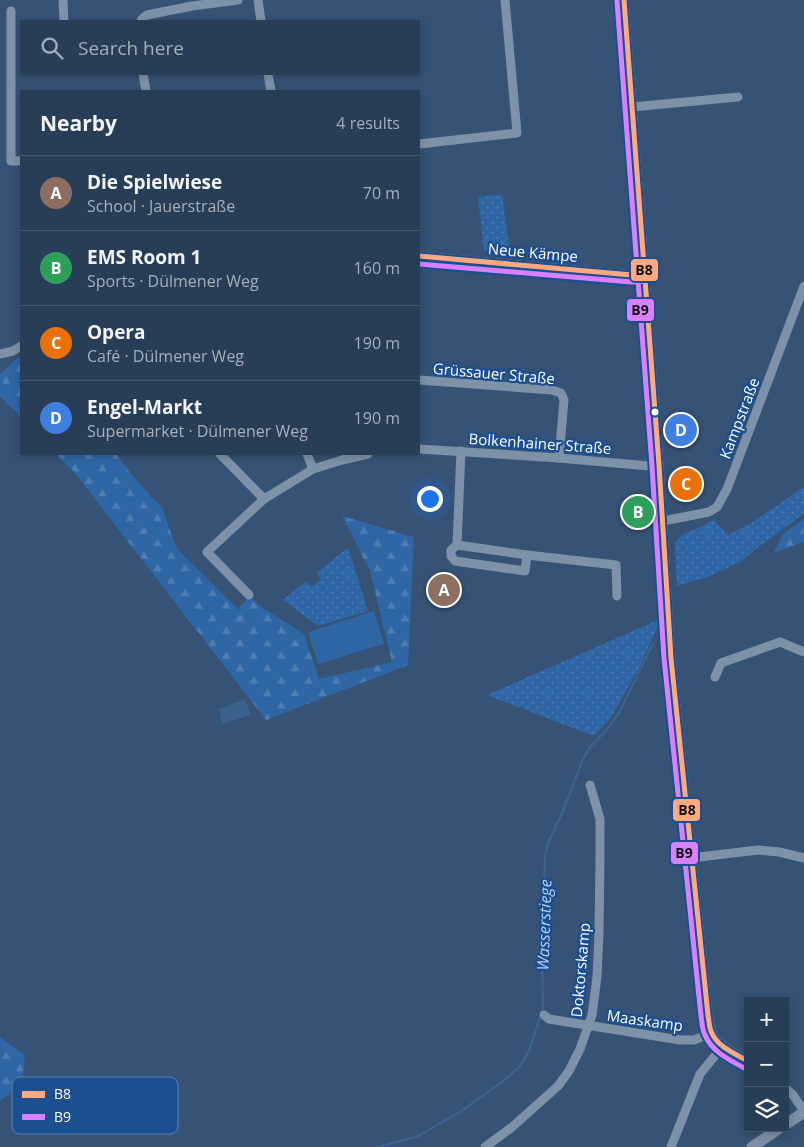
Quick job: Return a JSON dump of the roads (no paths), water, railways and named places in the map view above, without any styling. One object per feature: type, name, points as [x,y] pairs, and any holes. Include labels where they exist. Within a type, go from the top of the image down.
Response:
[{"type":"main road","points":[[789,1122],[804,1112]]},
{"type":"main road","points":[[752,1147],[774,1132]]},
{"type":"street","points":[[63,0],[64,20]]},
{"type":"street","points":[[142,20],[147,15],[165,11],[238,0]]},
{"type":"street","points":[[258,0],[261,20]]},
{"type":"street","points":[[420,144],[517,133],[505,0]]},
{"type":"street","points":[[624,0],[660,465],[671,658],[708,1015],[712,1033],[723,1046],[744,1059]]},
{"type":"street","points":[[11,11],[11,161],[20,161]]},
{"type":"street","points":[[143,75],[146,90]]},
{"type":"street","points":[[268,75],[270,90]]},
{"type":"street","points":[[632,107],[738,97]]},
{"type":"street","name":"Neue Kämpe","points":[[420,256],[632,275],[644,274]]},
{"type":"street","name":"Kampstraße","points":[[663,521],[709,512],[717,507],[727,489],[804,286]]},
{"type":"street","points":[[0,354],[13,351],[20,347]]},
{"type":"street","name":"Grüssauer Straße","points":[[420,380],[552,390],[561,393],[564,400],[559,458]]},
{"type":"street","name":"Bolkenhainer Straße","points":[[420,449],[649,466],[660,465]]},
{"type":"street","points":[[461,451],[457,545],[451,550],[451,556],[455,561],[525,570],[527,555]]},
{"type":"street","points":[[221,455],[264,499]]},
{"type":"street","points":[[307,455],[313,468]]},
{"type":"street","points":[[249,595],[207,552],[264,499],[313,468],[364,455]]},
{"type":"street","points":[[457,545],[616,565],[618,596]]},
{"type":"street","points":[[715,677],[720,663],[780,642],[804,652]]},
{"type":"street","name":"Doktorskamp","points":[[485,1147],[511,1128],[558,1086],[569,1071],[592,1016],[597,977],[600,819],[590,785]]},
{"type":"street","points":[[692,858],[758,850],[779,852],[804,858]]},
{"type":"street","name":"Maaskamp","points":[[544,1015],[549,1019],[680,1040],[694,1040],[712,1033]]},
{"type":"street","points":[[671,1147],[700,1074],[723,1046]]},
{"type":"street","points":[[789,1092],[804,1112]]},
{"type":"waterway","name":"Wasserstiege","points":[[379,1147],[418,1136],[460,1112],[507,1078],[520,1066],[528,1053],[543,1007],[542,952],[545,855],[548,843],[563,811],[583,759],[590,747],[605,732],[619,713],[653,643]]},
{"type":"place","name":"Engel-Markt","points":[[681,430]]},
{"type":"place","name":"Opera","points":[[686,484]]},
{"type":"place","name":"EMS Room 1","points":[[638,512]]},
{"type":"place","name":"Die Spielwiese","points":[[444,590]]}]
